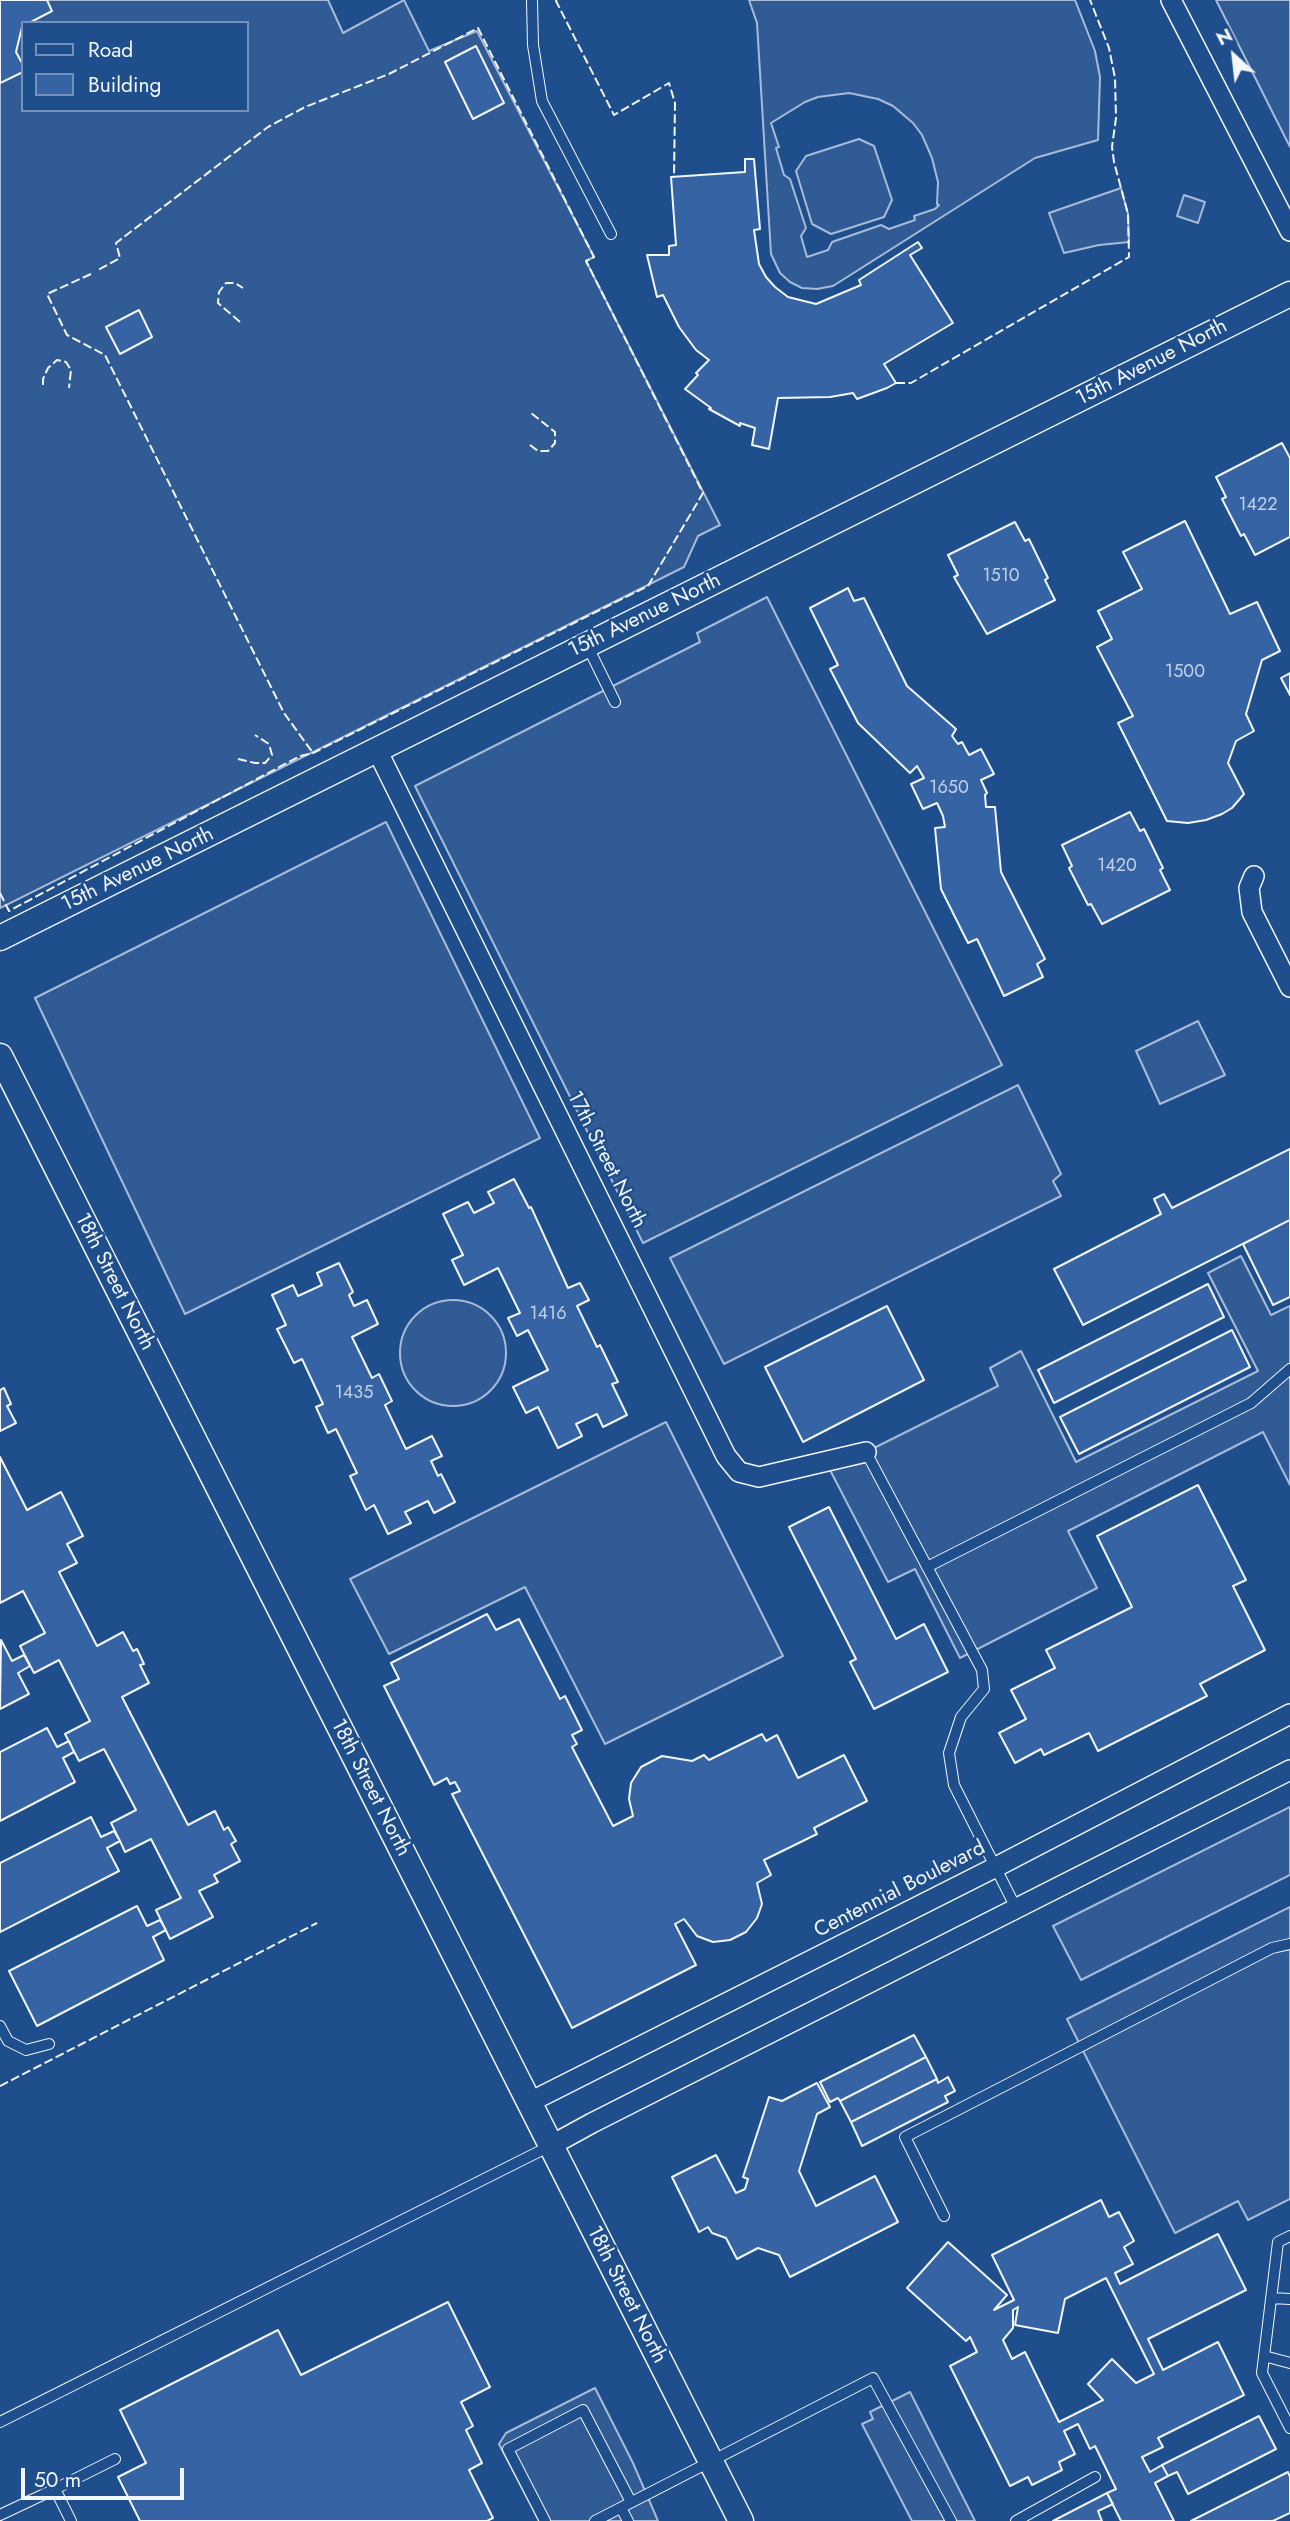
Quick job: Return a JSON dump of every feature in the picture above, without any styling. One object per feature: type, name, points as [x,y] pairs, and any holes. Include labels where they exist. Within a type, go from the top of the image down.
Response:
[{"type":"street","points":[[1171,0],[1290,231]]},
{"type":"street","name":"15th Avenue North","points":[[0,938],[1290,294]]},
{"type":"street","name":"17th Street North","points":[[377,750],[726,1456],[740,1472],[759,1477],[866,1452]]},
{"type":"street","points":[[1254,876],[1249,888],[1252,912],[1290,988]]},
{"type":"street","name":"18th Street North","points":[[0,1056],[741,2521]]},
{"type":"street","name":"Centennial Boulevard","points":[[528,2103],[996,1867],[1290,1714]]},
{"type":"street","points":[[550,2146],[1290,1770]]},
{"type":"lane","points":[[532,0],[533,46],[542,101],[611,234]]},
{"type":"lane","points":[[587,644],[615,702]]},
{"type":"lane","points":[[927,1567],[1251,1403],[1290,1369]]},
{"type":"lane","points":[[866,1452],[982,1670],[984,1689],[961,1717],[949,1753],[954,1785],[1017,1910]]},
{"type":"lane","points":[[944,2216],[905,2137],[1272,1948],[1290,1944]]},
{"type":"lane","points":[[0,2026],[8,2041],[26,2050],[49,2044]]},
{"type":"lane","points":[[0,2422],[550,2146]]},
{"type":"lane","points":[[1290,2236],[1278,2242],[1262,2373],[1290,2428]]},
{"type":"lane","points":[[1271,2298],[1290,2299]]},
{"type":"lane","points":[[1264,2356],[1290,2363]]},
{"type":"lane","points":[[595,2521],[873,2378],[951,2521]]},
{"type":"lane","points":[[545,2521],[508,2449],[583,2410],[631,2502]]},
{"type":"lane","points":[[0,2515],[115,2459]]},
{"type":"lane","points":[[1016,2521],[1095,2477]]},
{"type":"lane","points":[[55,2489],[71,2521]]},
{"type":"lane","points":[[621,2508],[628,2521]]},
{"type":"shaded area","points":[[0,0],[328,0],[343,33],[404,0],[429,51],[477,31],[594,257],[586,261],[720,525],[698,536],[684,567],[0,908]]},
{"type":"shaded area","points":[[749,0],[1075,0],[1095,51],[1100,77],[1098,140],[1035,158],[833,286],[802,288],[780,273],[771,254],[757,23]],"holes":[[[849,93],[878,99],[893,106],[913,123],[922,135],[938,182],[939,205],[914,216],[915,220],[889,229],[881,225],[832,242],[828,250],[807,257],[801,236],[806,228],[790,179],[784,175],[771,123],[818,97]]]},
{"type":"shaded area","points":[[1216,0],[1290,0],[1290,147]]},
{"type":"shaded area","points":[[859,139],[874,146],[892,200],[884,217],[831,234],[812,224],[796,171],[806,156]]},
{"type":"shaded area","points":[[1121,188],[1128,214],[1129,242],[1064,253],[1049,213]]},
{"type":"shaded area","points":[[1184,195],[1205,202],[1198,223],[1177,216]]},
{"type":"shaded area","points":[[767,597],[1002,1065],[643,1243],[415,786],[700,642],[697,633]]},
{"type":"shaded area","points":[[386,822],[540,1138],[185,1314],[35,998]]},
{"type":"shaded area","points":[[1198,1021],[1225,1075],[1160,1104],[1136,1051]]},
{"type":"shaded area","points":[[1018,1085],[1061,1174],[1053,1181],[1061,1196],[724,1364],[670,1258]]},
{"type":"shaded area","points":[[1241,1256],[1271,1315],[1290,1306],[1290,1485],[1263,1432],[1068,1531],[1097,1588],[960,1658],[915,1569],[888,1582],[830,1470],[998,1386],[990,1368],[1021,1351],[1076,1462],[1258,1371],[1208,1273]]},
{"type":"shaded area","points":[[453,1300],[473,1304],[491,1315],[502,1333],[506,1353],[502,1373],[491,1391],[473,1402],[453,1406],[433,1402],[415,1391],[404,1373],[400,1353],[404,1333],[415,1315],[433,1304]]},
{"type":"shaded area","points":[[666,1422],[783,1656],[605,1744],[525,1587],[389,1654],[350,1579]]},
{"type":"shaded area","points":[[1290,1807],[1290,1875],[1081,1980],[1053,1926]]},
{"type":"shaded area","points":[[1290,1907],[1290,2199],[1248,2220],[1238,2201],[1175,2233],[1067,2019]]},
{"type":"shaded area","points":[[595,2388],[633,2463],[658,2521],[539,2521],[499,2444],[506,2433]]},
{"type":"shaded area","points":[[910,2392],[975,2521],[912,2521],[862,2424],[873,2419],[870,2412]]},
{"type":"building","points":[[0,0],[47,0],[52,11],[33,21],[21,21],[16,52],[21,61],[21,73],[0,83]]},
{"type":"building","points":[[476,46],[504,103],[473,119],[445,62]]},
{"type":"building","points":[[745,159],[754,159],[760,229],[754,230],[759,264],[775,287],[788,297],[816,304],[861,285],[859,280],[918,242],[922,248],[910,255],[953,323],[884,364],[896,383],[887,388],[857,399],[853,393],[830,397],[778,398],[769,449],[752,445],[755,428],[740,423],[740,426],[709,409],[711,408],[685,389],[709,360],[696,350],[679,327],[663,295],[657,297],[647,255],[669,255],[669,246],[676,245],[671,177],[745,172]]},
{"type":"building","points":[[139,310],[152,337],[120,354],[106,327]]},
{"type":"building","points":[[1282,443],[1290,458],[1290,537],[1255,555],[1244,534],[1241,536],[1222,499],[1226,497],[1216,477]]},
{"type":"building","points":[[1185,521],[1230,614],[1257,602],[1280,651],[1262,660],[1246,714],[1254,731],[1236,741],[1228,763],[1244,794],[1232,808],[1222,814],[1188,823],[1167,821],[1118,723],[1133,716],[1097,647],[1112,639],[1098,611],[1142,589],[1123,552]]},
{"type":"building","points":[[1015,522],[1025,541],[1029,539],[1048,578],[1045,580],[1055,600],[987,634],[954,577],[958,575],[948,555]]},
{"type":"building","points":[[848,588],[854,601],[864,598],[907,686],[956,729],[952,736],[958,744],[962,742],[969,755],[981,749],[994,774],[981,780],[987,793],[986,807],[995,807],[1001,872],[1045,959],[1037,964],[1043,977],[1004,996],[977,939],[968,943],[941,889],[935,828],[945,827],[943,816],[937,803],[923,809],[911,784],[924,778],[917,766],[910,773],[858,723],[830,669],[838,665],[810,608]]},
{"type":"building","points":[[1290,673],[1290,695],[1281,678]]},
{"type":"building","points":[[1130,812],[1140,831],[1144,829],[1163,868],[1160,870],[1170,890],[1102,924],[1091,904],[1088,905],[1069,868],[1072,866],[1062,845]]},
{"type":"building","points":[[1290,1149],[1290,1220],[1083,1325],[1054,1269],[1161,1214],[1154,1199],[1164,1194],[1172,1208]]},
{"type":"building","points":[[514,1179],[529,1208],[531,1207],[568,1288],[580,1283],[589,1300],[577,1306],[618,1382],[612,1384],[627,1415],[603,1427],[597,1414],[576,1424],[582,1436],[558,1448],[538,1407],[526,1413],[513,1387],[548,1370],[528,1330],[517,1336],[508,1318],[520,1313],[498,1268],[464,1285],[452,1260],[463,1255],[443,1214],[468,1202],[474,1213],[494,1203],[488,1192]]},
{"type":"building","points":[[1290,1220],[1290,1297],[1273,1305],[1243,1244]]},
{"type":"building","points":[[339,1263],[353,1292],[349,1295],[354,1306],[367,1300],[378,1324],[352,1337],[372,1378],[379,1374],[392,1401],[385,1405],[404,1445],[406,1449],[432,1436],[442,1456],[431,1461],[455,1502],[434,1513],[428,1501],[405,1512],[411,1523],[388,1534],[374,1505],[366,1510],[350,1476],[357,1473],[336,1429],[328,1433],[316,1407],[323,1404],[302,1359],[294,1363],[277,1329],[286,1325],[272,1295],[293,1285],[298,1296],[322,1285],[317,1273]]},
{"type":"building","points":[[1208,1284],[1224,1317],[1054,1403],[1038,1370]]},
{"type":"building","points":[[887,1306],[924,1380],[803,1442],[765,1367]]},
{"type":"building","points":[[1232,1330],[1250,1367],[1079,1454],[1060,1417]]},
{"type":"building","points":[[4,1388],[11,1404],[7,1406],[16,1423],[0,1431],[0,1390]]},
{"type":"building","points":[[0,1457],[27,1510],[61,1492],[83,1536],[67,1544],[77,1563],[59,1572],[97,1646],[123,1632],[133,1651],[137,1649],[144,1664],[140,1665],[149,1683],[122,1697],[188,1825],[215,1811],[224,1830],[228,1827],[236,1841],[231,1844],[240,1861],[214,1875],[218,1882],[199,1891],[213,1917],[170,1939],[156,1910],[181,1898],[151,1839],[125,1852],[111,1823],[136,1810],[104,1749],[79,1761],[65,1734],[90,1721],[59,1660],[34,1673],[20,1646],[45,1633],[23,1591],[0,1603]]},
{"type":"building","points":[[1198,1485],[1246,1580],[1233,1586],[1265,1650],[1200,1684],[1207,1696],[1098,1751],[1089,1733],[1044,1755],[1041,1749],[1015,1763],[999,1733],[1026,1719],[1011,1690],[1055,1668],[1046,1650],[1132,1607],[1097,1536]]},
{"type":"building","points":[[829,1507],[896,1639],[924,1624],[948,1672],[874,1709],[850,1662],[856,1659],[789,1527]]},
{"type":"building","points":[[487,1614],[496,1630],[519,1619],[560,1699],[565,1696],[582,1730],[572,1735],[577,1744],[572,1747],[613,1826],[633,1816],[629,1799],[631,1783],[641,1767],[662,1756],[692,1761],[704,1755],[709,1760],[762,1734],[766,1741],[777,1735],[798,1778],[844,1755],[867,1801],[814,1828],[817,1834],[764,1860],[771,1875],[757,1883],[762,1904],[757,1918],[746,1932],[730,1940],[713,1942],[697,1936],[684,1919],[675,1924],[696,1965],[572,2028],[452,1794],[460,1791],[455,1782],[450,1784],[447,1778],[434,1785],[384,1686],[399,1679],[391,1663]]},
{"type":"building","points":[[1,1640],[12,1661],[24,1655],[30,1666],[18,1673],[29,1694],[0,1709]]},
{"type":"building","points":[[47,1728],[57,1747],[69,1741],[74,1752],[63,1758],[75,1782],[0,1821],[0,1752]]},
{"type":"building","points":[[91,1817],[101,1837],[114,1831],[120,1841],[107,1848],[119,1871],[0,1932],[0,1863]]},
{"type":"building","points":[[137,1906],[147,1926],[160,1920],[166,1930],[153,1937],[164,1960],[37,2026],[9,1971]]},
{"type":"building","points":[[914,2035],[926,2057],[840,2101],[838,2098],[830,2102],[820,2082]]},
{"type":"building","points":[[926,2057],[937,2079],[851,2122],[840,2101]]},
{"type":"building","points":[[948,2077],[955,2091],[945,2096],[948,2102],[862,2146],[851,2122],[937,2079],[938,2083]]},
{"type":"building","points":[[817,2083],[830,2107],[817,2114],[799,2171],[816,2206],[875,2176],[898,2222],[790,2277],[779,2255],[758,2248],[737,2259],[726,2238],[712,2233],[708,2227],[699,2232],[672,2177],[716,2155],[736,2193],[745,2189],[748,2179],[743,2177],[769,2097],[782,2101]]},
{"type":"building","points":[[1101,2200],[1109,2217],[1119,2212],[1134,2241],[1124,2247],[1133,2264],[1115,2273],[1120,2284],[1218,2234],[1246,2290],[1148,2339],[1163,2370],[1218,2342],[1244,2395],[1158,2438],[1163,2447],[1142,2457],[1150,2472],[1162,2465],[1168,2476],[1155,2483],[1174,2521],[1121,2521],[1107,2493],[1116,2489],[1095,2446],[1090,2449],[1078,2424],[1064,2431],[1075,2454],[1059,2462],[1062,2470],[1032,2485],[1028,2477],[1010,2486],[950,2366],[977,2352],[970,2337],[966,2341],[907,2288],[948,2242],[1007,2295],[994,2310],[1014,2300],[992,2255]],"holes":[[[1106,2278],[1154,2374],[1136,2383],[1112,2359],[1088,2384],[1103,2400],[1059,2422],[1025,2352],[1012,2359],[1003,2340],[1013,2328],[1013,2310],[1018,2307],[1015,2325],[1058,2333],[1065,2299]]]},
{"type":"building","points":[[448,2302],[490,2387],[461,2402],[473,2426],[466,2430],[482,2463],[469,2470],[493,2518],[487,2521],[140,2521],[118,2477],[146,2463],[120,2410],[278,2330],[301,2375]]},
{"type":"building","points":[[1259,2416],[1276,2449],[1188,2494],[1177,2472],[1168,2476],[1162,2465]]},
{"type":"building","points":[[1288,2472],[1290,2513],[1273,2521],[1191,2521]]},
{"type":"building","points":[[1107,2493],[1113,2504],[1098,2511],[1102,2521],[1053,2521]]},
{"type":"fence","points":[[557,0],[614,115],[669,83],[675,103],[674,177]]},
{"type":"fence","points":[[896,383],[911,383],[1129,257],[1128,214],[1112,147],[1116,118],[1115,78],[1109,48],[1090,0]]},
{"type":"fence","points":[[0,893],[9,911],[300,756],[313,753],[648,586],[703,493],[586,261],[594,257],[478,28],[389,74],[305,107],[268,127],[116,243],[120,258],[98,270]]},
{"type":"fence","points":[[91,274],[47,294],[67,335],[105,355],[284,713],[313,753]]},
{"type":"fence","points":[[240,322],[218,303],[219,292],[226,283],[235,283],[243,288]]},
{"type":"fence","points":[[43,385],[48,368],[57,360],[66,362],[71,370],[69,388]]},
{"type":"fence","points":[[530,445],[538,451],[548,451],[555,443],[555,432],[531,413]]},
{"type":"fence","points":[[238,759],[265,763],[272,755],[269,744],[255,735]]},
{"type":"fence","points":[[0,2086],[317,1923]]}]
